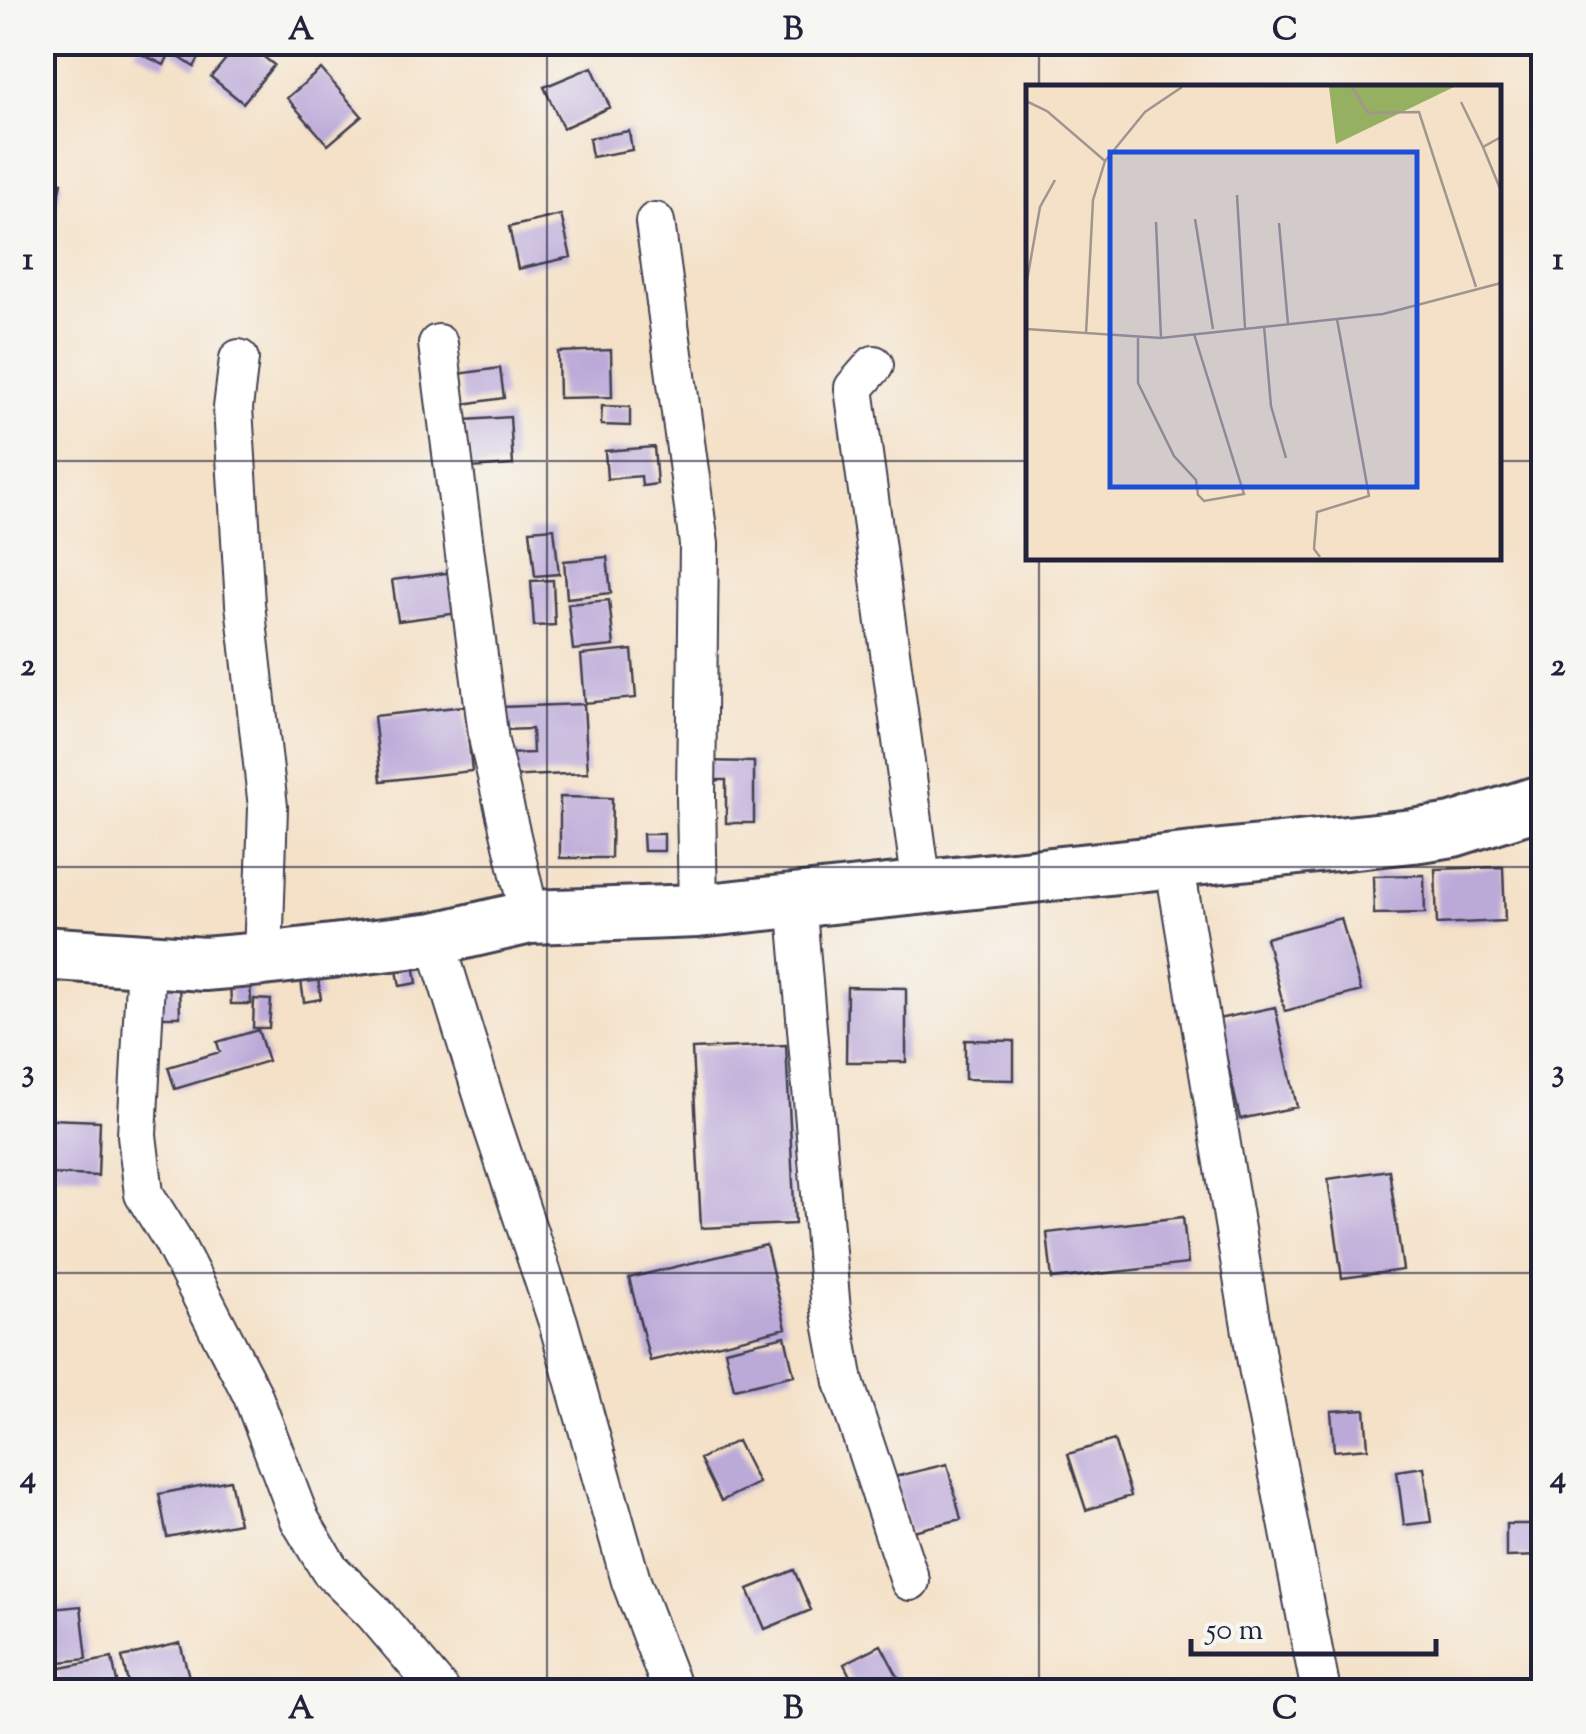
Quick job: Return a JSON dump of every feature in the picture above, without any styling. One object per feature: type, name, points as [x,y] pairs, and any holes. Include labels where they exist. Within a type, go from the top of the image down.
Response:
[{"type":"street","points":[[655,222],[699,544],[698,911]]},
{"type":"street","points":[[438,344],[489,742],[530,917]]},
{"type":"street","points":[[239,359],[233,408],[245,604],[268,807],[263,959]]},
{"type":"street","points":[[874,365],[854,388],[922,887]]},
{"type":"street","points":[[42,953],[204,964],[263,959],[435,939],[530,917],[698,911],[1426,834],[1452,830],[1544,801]]},
{"type":"street","points":[[1174,861],[1256,1362],[1321,1692]]},
{"type":"street","points":[[796,900],[830,1312],[844,1382],[910,1580]]},
{"type":"street","points":[[435,939],[558,1322],[631,1581],[673,1692]]},
{"type":"street","points":[[146,962],[136,1135],[144,1194],[172,1238],[252,1394],[300,1520],[330,1570],[374,1613],[441,1692]]},
{"type":"building","points":[[140,42],[175,42],[164,65],[135,51]]},
{"type":"building","points":[[179,42],[208,42],[194,67],[173,53]]},
{"type":"building","points":[[240,42],[274,65],[243,103],[211,77]]},
{"type":"building","points":[[592,67],[610,107],[563,128],[544,87]]},
{"type":"building","points":[[321,69],[362,116],[328,145],[287,98]]},
{"type":"building","points":[[629,131],[632,150],[592,157],[589,138]]},
{"type":"building","points":[[42,179],[62,183],[48,246],[42,245]]},
{"type":"building","points":[[561,215],[571,257],[518,269],[509,227]]},
{"type":"building","points":[[611,350],[612,397],[559,398],[558,352]]},
{"type":"building","points":[[500,368],[504,398],[463,404],[458,374]]},
{"type":"building","points":[[602,406],[630,407],[630,426],[601,425]]},
{"type":"building","points":[[510,417],[513,465],[470,468],[466,420]]},
{"type":"building","points":[[654,447],[657,484],[642,486],[641,476],[607,479],[605,451]]},
{"type":"building","points":[[554,528],[559,574],[535,576],[530,530]]},
{"type":"building","points":[[607,557],[611,593],[567,598],[564,561]]},
{"type":"building","points":[[454,572],[459,613],[398,621],[392,580]]},
{"type":"building","points":[[553,580],[555,625],[534,626],[531,581]]},
{"type":"building","points":[[609,600],[614,646],[573,650],[568,604]]},
{"type":"building","points":[[632,650],[636,698],[585,703],[581,655]]},
{"type":"building","points":[[584,704],[588,773],[505,777],[503,754],[533,753],[532,729],[502,730],[501,707]]},
{"type":"building","points":[[465,706],[472,771],[381,781],[374,716]]},
{"type":"building","points":[[701,761],[754,762],[754,823],[726,823],[726,780],[701,780]]},
{"type":"building","points":[[560,797],[612,798],[611,858],[560,858]]},
{"type":"building","points":[[643,834],[664,834],[664,851],[644,851]]},
{"type":"building","points":[[1503,867],[1505,921],[1437,924],[1435,869]]},
{"type":"building","points":[[1424,875],[1425,913],[1374,914],[1373,876]]},
{"type":"building","points":[[1341,918],[1361,991],[1285,1011],[1266,938]]},
{"type":"building","points":[[413,956],[417,983],[400,986],[395,960]]},
{"type":"building","points":[[317,971],[321,999],[304,1002],[300,973]]},
{"type":"building","points":[[250,979],[251,1004],[231,1004],[230,980]]},
{"type":"building","points":[[179,980],[180,1017],[155,1017],[154,981]]},
{"type":"building","points":[[847,987],[906,988],[906,1062],[846,1062]]},
{"type":"building","points":[[254,999],[271,1000],[269,1028],[253,1028]]},
{"type":"building","points":[[1275,1007],[1297,1107],[1240,1119],[1218,1019]]},
{"type":"building","points":[[258,1030],[268,1061],[175,1089],[168,1067],[220,1052],[217,1042]]},
{"type":"building","points":[[965,1040],[1014,1041],[1014,1080],[965,1079]]},
{"type":"building","points":[[786,1045],[795,1224],[701,1228],[692,1049]]},
{"type":"building","points":[[49,1119],[100,1121],[98,1176],[47,1174]]},
{"type":"building","points":[[1389,1170],[1403,1270],[1342,1278],[1328,1179]]},
{"type":"building","points":[[1183,1217],[1188,1264],[1052,1279],[1047,1233]]},
{"type":"building","points":[[766,1245],[786,1328],[650,1361],[629,1278]]},
{"type":"building","points":[[785,1336],[794,1375],[734,1389],[725,1350]]},
{"type":"building","points":[[1365,1409],[1368,1448],[1334,1451],[1331,1411]]},
{"type":"building","points":[[1114,1440],[1131,1496],[1086,1510],[1068,1454]]},
{"type":"building","points":[[737,1441],[758,1483],[721,1501],[700,1459]]},
{"type":"building","points":[[947,1464],[961,1519],[909,1532],[894,1477]]},
{"type":"building","points":[[1424,1467],[1431,1522],[1404,1525],[1397,1471]]},
{"type":"building","points":[[230,1480],[239,1523],[167,1537],[159,1494]]},
{"type":"building","points":[[1506,1524],[1544,1524],[1544,1556],[1506,1557]]},
{"type":"building","points":[[794,1570],[811,1610],[765,1629],[748,1589]]},
{"type":"building","points":[[81,1606],[87,1659],[42,1664],[42,1610]]},
{"type":"building","points":[[180,1643],[193,1692],[130,1692],[122,1657]]},
{"type":"building","points":[[881,1645],[906,1692],[858,1692],[844,1664]]},
{"type":"building","points":[[112,1658],[119,1692],[60,1692],[56,1669]]}]
